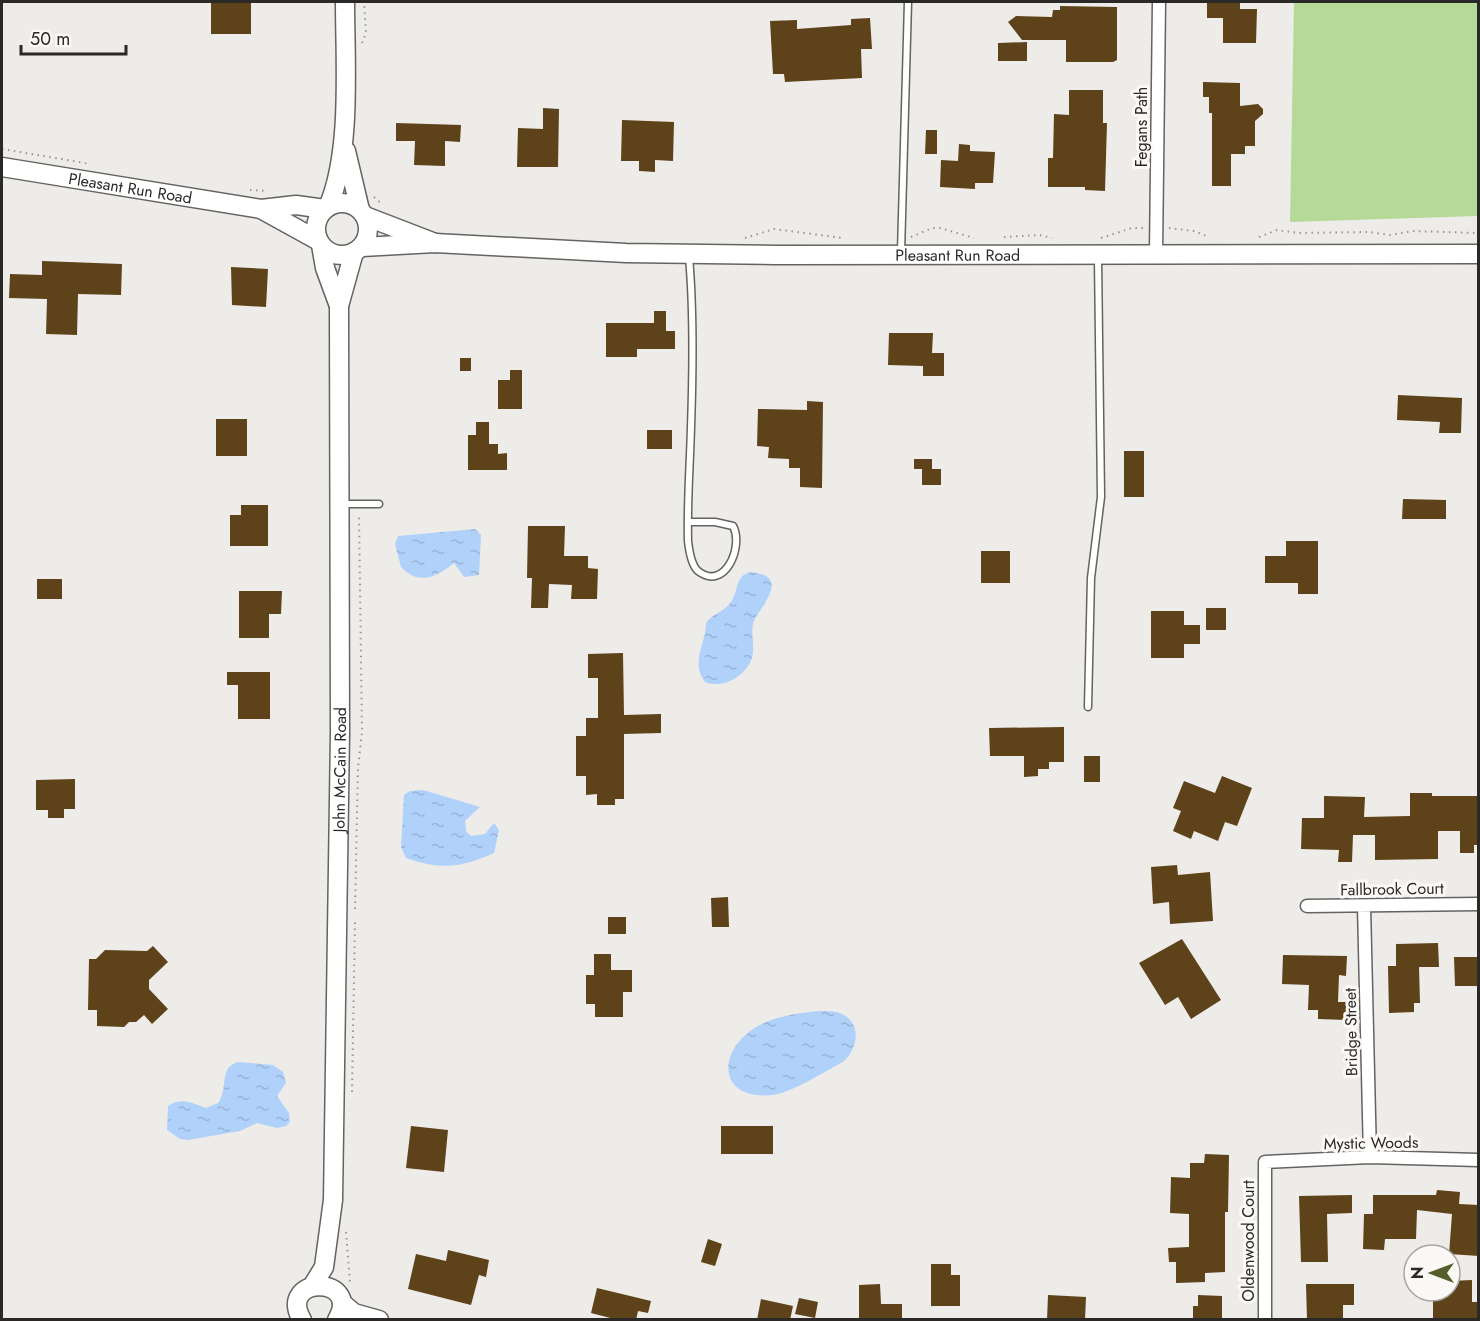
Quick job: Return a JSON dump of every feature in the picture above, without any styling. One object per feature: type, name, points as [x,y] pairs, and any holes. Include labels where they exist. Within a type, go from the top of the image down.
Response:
[{"type":"main road","points":[[343,142],[368,230],[358,249],[339,255],[326,250],[320,243],[317,221],[327,208],[339,177],[343,142],[345,2]]},
{"type":"main road","name":"Pleasant Run Road","points":[[2,167],[261,209],[296,205],[327,208]]},
{"type":"main road","points":[[356,191],[366,205],[386,223]]},
{"type":"main road","points":[[327,208],[342,203],[363,213]]},
{"type":"main road","name":"Pleasant Run Road","points":[[261,209],[320,243]]},
{"type":"main road","name":"Pleasant Run Road","points":[[363,213],[435,243]]},
{"type":"main road","points":[[294,228],[325,268]]},
{"type":"main road","name":"John McCain Road","points":[[320,243],[325,268],[339,306]]},
{"type":"main road","name":"Pleasant Run Road","points":[[358,249],[435,243],[689,254],[1479,254]]},
{"type":"main road","name":"John McCain Road","points":[[298,1317],[300,1297],[313,1285],[324,1268],[325,1246],[330,1232],[337,990],[341,504],[339,306],[358,249]]},
{"type":"main road","name":"John McCain Road","points":[[330,1232],[336,1246],[339,1305]]},
{"type":"main road","points":[[313,1285],[329,1287],[339,1305],[354,1313],[379,1320]]},
{"type":"street","name":"Fegans Path","points":[[1156,253],[1159,2]]},
{"type":"street","name":"Fallbrook Court","points":[[1307,906],[1479,904]]},
{"type":"street","name":"Bridge Street","points":[[1364,906],[1370,1157]]},
{"type":"street","name":"Mystic Woods","points":[[1264,1162],[1370,1157],[1479,1160]]},
{"type":"street","name":"Oldenwood Court","points":[[1264,1162],[1264,1320]]},
{"type":"lane","points":[[901,255],[908,2]]},
{"type":"lane","points":[[689,254],[692,288],[688,543],[691,559],[697,571],[707,575],[719,575],[727,569],[738,545],[738,534],[734,526],[715,522],[689,522]]},
{"type":"lane","points":[[1088,707],[1092,578],[1101,498],[1098,254]]},
{"type":"lane","points":[[341,504],[379,504]]},
{"type":"path","points":[[364,2],[366,33]]},
{"type":"path","points":[[242,189],[273,191]]},
{"type":"path","points":[[351,1096],[358,768],[362,732],[361,545],[358,528],[360,504]]},
{"type":"green space","points":[[1294,2],[1478,2],[1478,216],[1290,222]]},
{"type":"water","points":[[475,529],[481,535],[479,575],[464,577],[454,563],[435,575],[421,578],[408,573],[401,567],[395,544],[398,536]]},
{"type":"water","points":[[751,572],[764,575],[770,580],[772,586],[753,624],[751,660],[742,673],[728,682],[712,684],[705,682],[701,675],[699,660],[706,623],[731,602],[742,576]]},
{"type":"water","points":[[423,790],[480,807],[465,821],[466,831],[471,836],[485,834],[494,823],[499,830],[494,853],[471,862],[450,866],[406,858],[401,847],[404,795],[410,791]]},
{"type":"water","points":[[818,1011],[837,1012],[851,1021],[855,1028],[855,1042],[843,1062],[799,1086],[772,1095],[754,1095],[740,1090],[732,1082],[728,1071],[730,1059],[735,1046],[746,1035],[774,1019]]},
{"type":"water","points":[[238,1062],[273,1065],[283,1072],[286,1083],[277,1096],[289,1113],[290,1122],[286,1126],[277,1128],[257,1123],[240,1131],[188,1140],[180,1139],[167,1130],[168,1106],[182,1101],[206,1108],[218,1103],[228,1069]]},
{"type":"building","points":[[211,2],[251,2],[251,34],[211,34]]},
{"type":"building","points":[[1207,2],[1240,2],[1240,9],[1257,9],[1256,43],[1223,43],[1223,18],[1207,18]]},
{"type":"building","points":[[1060,6],[1117,7],[1117,60],[1113,62],[1066,62],[1066,40],[1022,40],[1008,22],[1016,16],[1052,17],[1053,10],[1060,10]]},
{"type":"building","points":[[870,18],[872,49],[861,49],[862,78],[785,82],[784,74],[773,74],[770,21],[797,20],[797,29],[851,25],[851,19]]},
{"type":"building","points":[[1027,42],[1027,61],[998,61],[998,43]]},
{"type":"building","points":[[1203,82],[1240,83],[1240,106],[1258,104],[1263,109],[1263,114],[1255,121],[1255,146],[1245,146],[1245,154],[1231,154],[1231,186],[1212,186],[1212,113],[1209,113],[1209,97],[1203,97]]},
{"type":"building","points":[[1069,90],[1103,90],[1103,123],[1107,123],[1105,191],[1085,190],[1085,187],[1048,187],[1048,158],[1053,158],[1054,114],[1069,115]]},
{"type":"building","points":[[543,108],[559,109],[558,167],[517,167],[518,128],[543,129]]},
{"type":"building","points":[[622,120],[674,122],[673,161],[655,160],[655,172],[639,171],[639,161],[621,161]]},
{"type":"building","points":[[396,123],[461,125],[460,142],[445,141],[445,166],[414,165],[415,141],[396,141]]},
{"type":"building","points":[[926,130],[937,130],[937,154],[925,154]]},
{"type":"building","points":[[959,144],[970,145],[970,151],[995,152],[993,183],[975,183],[975,189],[940,187],[941,160],[958,161]]},
{"type":"building","points":[[42,261],[122,264],[121,295],[78,294],[77,335],[46,334],[47,299],[9,298],[10,274],[42,275]]},
{"type":"building","points":[[231,267],[268,269],[266,307],[232,305]]},
{"type":"building","points":[[654,311],[666,311],[666,331],[675,331],[675,349],[637,349],[637,357],[606,357],[606,323],[654,323]]},
{"type":"building","points":[[889,333],[933,333],[932,353],[944,353],[944,376],[923,376],[923,366],[888,365]]},
{"type":"building","points":[[460,358],[471,358],[471,371],[460,371]]},
{"type":"building","points":[[510,370],[522,370],[522,409],[498,409],[498,380],[510,380]]},
{"type":"building","points":[[1398,395],[1462,398],[1461,433],[1439,433],[1440,422],[1397,420]]},
{"type":"building","points":[[807,401],[823,402],[822,488],[800,487],[800,468],[789,468],[789,459],[768,458],[769,447],[757,446],[758,409],[807,410]]},
{"type":"building","points":[[216,419],[247,419],[247,456],[216,456]]},
{"type":"building","points":[[476,422],[489,422],[489,444],[498,444],[498,454],[507,453],[507,470],[468,470],[468,435],[476,435]]},
{"type":"building","points":[[647,430],[672,430],[672,449],[647,449]]},
{"type":"building","points":[[1124,451],[1144,451],[1144,497],[1124,497]]},
{"type":"building","points":[[914,459],[932,459],[932,469],[941,469],[941,485],[922,485],[922,469],[914,469]]},
{"type":"building","points":[[1403,499],[1446,500],[1446,519],[1402,519]]},
{"type":"building","points":[[241,505],[268,505],[268,546],[230,546],[230,515],[241,515]]},
{"type":"building","points":[[528,526],[565,526],[564,556],[588,556],[588,568],[598,569],[597,599],[571,599],[572,585],[549,584],[548,608],[531,608],[532,578],[527,578]]},
{"type":"building","points":[[1286,541],[1318,541],[1318,594],[1298,594],[1298,583],[1265,583],[1265,556],[1286,556]]},
{"type":"building","points":[[981,551],[1010,551],[1010,583],[981,583]]},
{"type":"building","points":[[37,579],[62,579],[62,599],[37,599]]},
{"type":"building","points":[[239,591],[282,591],[281,614],[269,614],[269,638],[239,638]]},
{"type":"building","points":[[1206,608],[1226,608],[1226,630],[1206,630]]},
{"type":"building","points":[[1151,611],[1184,611],[1184,625],[1200,625],[1200,644],[1184,644],[1184,658],[1151,658]]},
{"type":"building","points":[[623,653],[624,715],[661,714],[661,733],[624,734],[624,799],[615,799],[615,805],[597,805],[597,794],[586,795],[586,776],[576,776],[576,736],[586,736],[586,718],[598,718],[598,678],[588,678],[588,654]]},
{"type":"building","points":[[227,672],[270,672],[270,719],[238,719],[238,685],[227,685]]},
{"type":"building","points":[[1064,727],[1064,762],[1049,762],[1049,769],[1038,769],[1038,776],[1024,777],[1024,756],[990,756],[989,728]]},
{"type":"building","points":[[1084,756],[1100,756],[1100,782],[1084,782]]},
{"type":"building","points":[[1222,776],[1252,788],[1237,826],[1225,822],[1218,841],[1194,831],[1191,839],[1173,831],[1181,811],[1173,808],[1184,781],[1215,793]]},
{"type":"building","points":[[75,779],[75,809],[64,809],[64,818],[48,818],[48,810],[36,810],[36,780]]},
{"type":"building","points":[[1410,793],[1432,793],[1432,796],[1479,796],[1479,845],[1474,845],[1474,853],[1460,853],[1460,831],[1438,831],[1438,859],[1375,860],[1375,835],[1353,835],[1352,862],[1338,862],[1339,850],[1301,849],[1302,818],[1324,818],[1324,796],[1365,797],[1364,817],[1410,816]]},
{"type":"building","points":[[1177,865],[1178,875],[1210,872],[1213,921],[1170,924],[1169,902],[1153,904],[1151,867]]},
{"type":"building","points":[[728,897],[729,927],[712,927],[711,898]]},
{"type":"building","points":[[608,917],[626,917],[626,934],[608,934]]},
{"type":"building","points":[[1182,939],[1221,1000],[1191,1019],[1178,997],[1165,1005],[1139,963]]},
{"type":"building","points":[[1438,943],[1439,967],[1419,967],[1420,1003],[1414,1003],[1414,1012],[1389,1013],[1388,966],[1396,966],[1396,944]]},
{"type":"building","points":[[153,946],[168,962],[149,980],[149,989],[168,1009],[152,1024],[144,1015],[136,1022],[129,1022],[124,1027],[97,1026],[97,1010],[88,1010],[89,959],[96,959],[105,950],[147,951]]},
{"type":"building","points":[[594,954],[611,954],[611,970],[632,970],[632,992],[623,992],[623,1017],[595,1017],[595,1004],[586,1004],[586,975],[594,975]]},
{"type":"building","points":[[1283,955],[1347,956],[1346,976],[1339,975],[1338,1002],[1347,1002],[1346,1020],[1318,1019],[1318,1010],[1308,1010],[1309,985],[1282,984]]},
{"type":"building","points":[[1454,957],[1479,957],[1479,986],[1455,986]]},
{"type":"building","points":[[411,1126],[448,1130],[444,1172],[406,1168]]},
{"type":"building","points":[[721,1126],[773,1126],[773,1154],[721,1154]]},
{"type":"building","points":[[1205,1154],[1229,1155],[1228,1212],[1225,1212],[1225,1272],[1205,1273],[1205,1282],[1176,1283],[1176,1262],[1169,1262],[1168,1248],[1189,1247],[1189,1214],[1170,1213],[1171,1177],[1190,1178],[1190,1163],[1204,1163]]},
{"type":"building","points":[[1437,1190],[1460,1192],[1459,1204],[1479,1205],[1479,1256],[1462,1255],[1462,1243],[1450,1243],[1452,1214],[1417,1210],[1416,1239],[1385,1239],[1384,1250],[1363,1249],[1364,1214],[1373,1214],[1373,1195],[1436,1195]]},
{"type":"building","points":[[1352,1195],[1352,1213],[1327,1214],[1328,1262],[1301,1262],[1299,1196]]},
{"type":"building","points":[[708,1239],[722,1244],[715,1266],[701,1262]]},
{"type":"building","points":[[448,1250],[489,1260],[486,1277],[479,1275],[471,1305],[408,1289],[416,1254],[446,1261]]},
{"type":"building","points":[[931,1264],[951,1264],[951,1275],[960,1275],[960,1306],[931,1306]]},
{"type":"building","points":[[1462,1280],[1472,1280],[1472,1302],[1479,1302],[1479,1320],[1433,1320],[1433,1303],[1462,1303]]},
{"type":"building","points":[[880,1284],[881,1304],[902,1304],[902,1320],[859,1320],[859,1285]]},
{"type":"building","points":[[1306,1284],[1354,1284],[1354,1305],[1343,1305],[1343,1320],[1307,1320]]},
{"type":"building","points":[[597,1288],[651,1301],[648,1313],[638,1311],[636,1320],[618,1320],[591,1313]]},
{"type":"building","points":[[1048,1295],[1086,1297],[1085,1320],[1047,1320]]},
{"type":"building","points":[[1198,1295],[1222,1296],[1222,1320],[1193,1320],[1193,1306],[1198,1306]]},
{"type":"building","points":[[799,1298],[818,1302],[815,1318],[795,1314]]},
{"type":"building","points":[[761,1299],[793,1306],[790,1320],[757,1320]]}]
